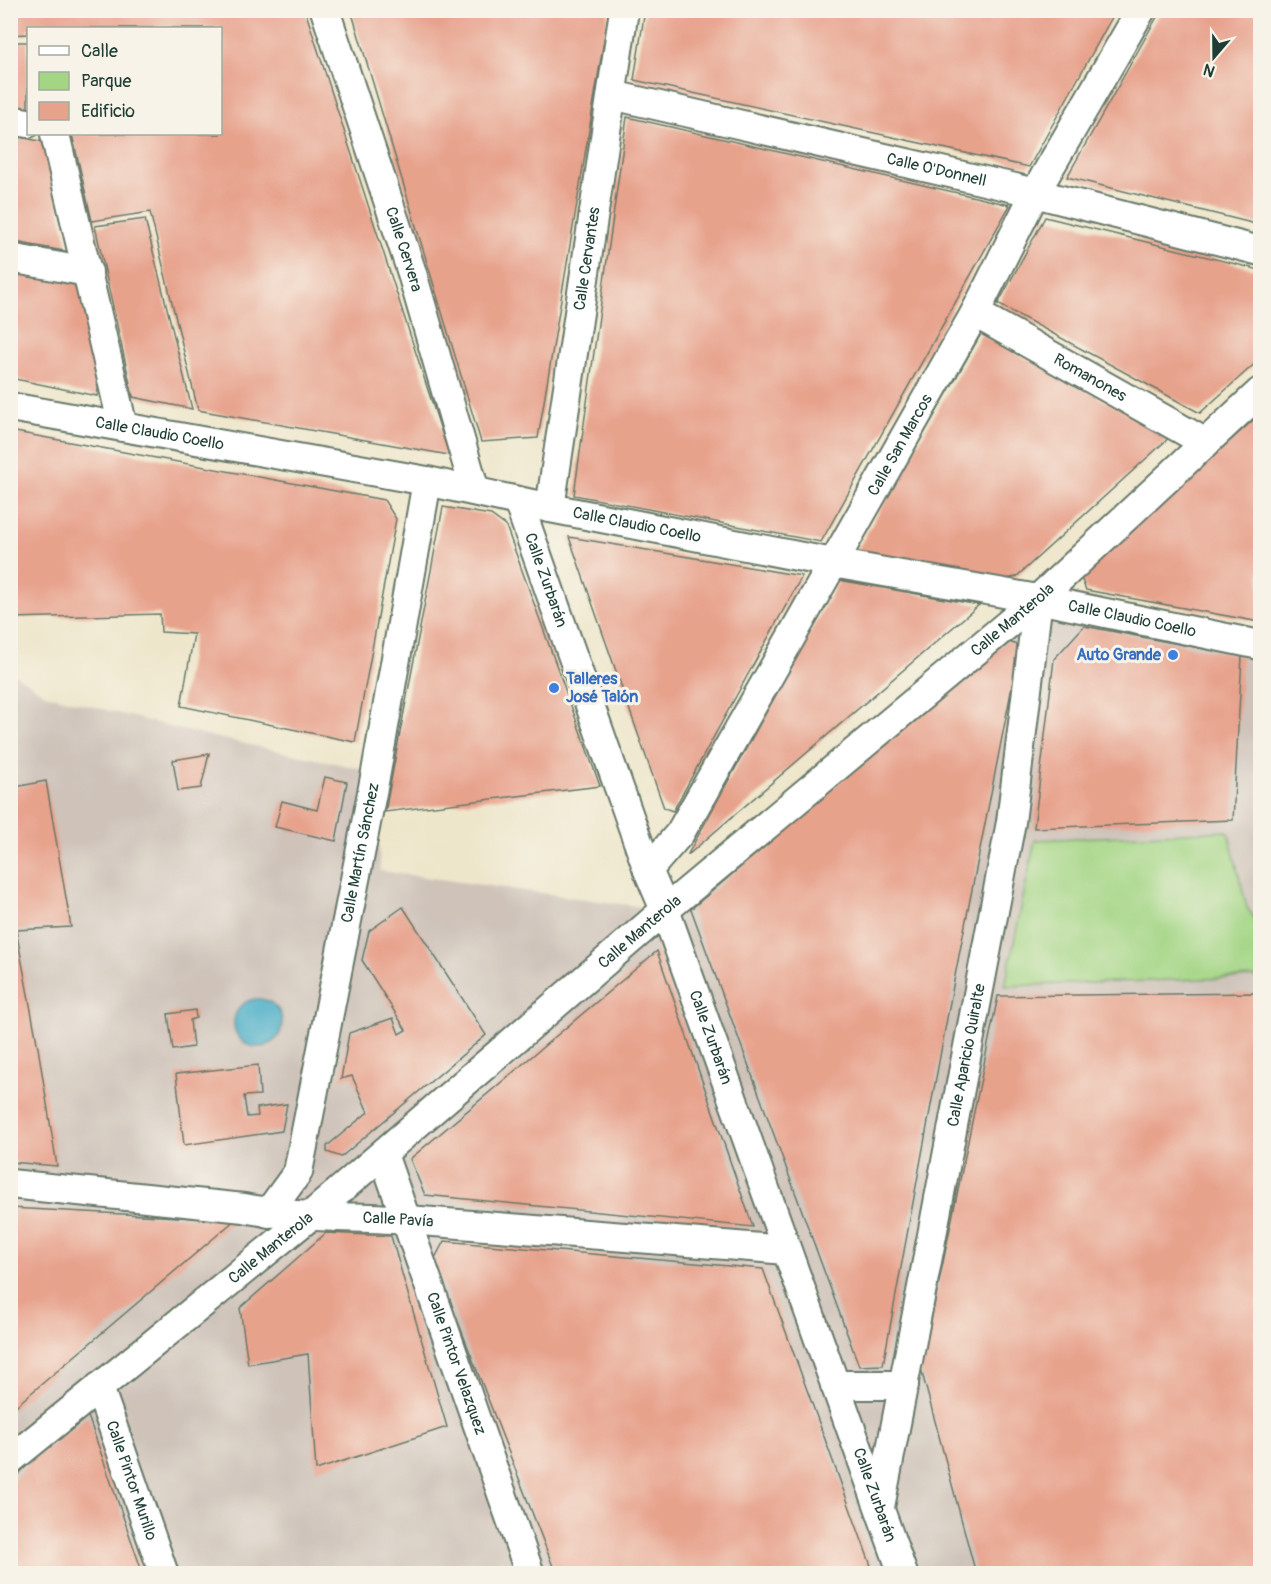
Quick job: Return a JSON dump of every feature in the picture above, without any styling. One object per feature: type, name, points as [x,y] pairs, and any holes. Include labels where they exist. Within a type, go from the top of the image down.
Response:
[{"type":"street","name":"Calle Cervera","points":[[325,10],[411,270],[475,491]]},
{"type":"street","name":"Calle Cervantes","points":[[550,508],[624,10]]},
{"type":"street","name":"Calle San Marcos","points":[[648,870],[680,833],[975,313],[1035,193],[1141,10]]},
{"type":"street","name":"Calle O'Donnell","points":[[612,95],[1035,193],[1260,251]]},
{"type":"street","points":[[10,120],[27,123]]},
{"type":"street","points":[[56,135],[123,427]]},
{"type":"street","points":[[10,258],[88,272]]},
{"type":"street","name":"Romanones","points":[[975,313],[1206,443]]},
{"type":"street","name":"Calle Manterola","points":[[10,1461],[309,1217],[665,910],[1038,599],[1260,392]]},
{"type":"street","name":"Calle Claudio Coello","points":[[10,407],[427,481],[550,508],[833,563],[1038,599],[1260,645]]},
{"type":"street","name":"Calle Martín Sánchez","points":[[268,1213],[298,1172],[376,772],[427,481]]},
{"type":"street","name":"Calle Zurbarán","points":[[518,501],[648,870],[665,910],[903,1574]]},
{"type":"street","name":"Calle Aparicio Quiralte","points":[[880,1509],[1011,822],[1038,599]]},
{"type":"street","name":"Calle Pintor Velazquez","points":[[383,1154],[530,1574]]},
{"type":"street","name":"Calle Pavía","points":[[10,1184],[244,1208],[309,1217],[406,1220],[786,1250]]},
{"type":"street","points":[[835,1385],[904,1385]]},
{"type":"street","name":"Calle Pintor Murillo","points":[[99,1387],[164,1574]]},
{"type":"shaded area","points":[[1038,599],[1260,645],[1260,1573],[11,1573],[10,671],[45,694],[190,732],[376,772],[380,871],[665,910]]},
{"type":"green space","points":[[1228,831],[1247,908],[1260,926],[1260,977],[1005,986],[1035,840]]},
{"type":"water","points":[[258,999],[275,1006],[282,1023],[275,1040],[258,1047],[241,1040],[234,1023],[241,1006]]},
{"type":"building","points":[[10,10],[305,10],[449,455],[198,410],[150,212],[92,221],[72,135],[222,135],[222,27],[27,27],[27,34],[10,35]]},
{"type":"building","points":[[351,10],[609,10],[538,438],[481,442]]},
{"type":"building","points":[[645,10],[1116,10],[1029,167],[634,80]]},
{"type":"building","points":[[1161,10],[1260,10],[1260,225],[1067,177]]},
{"type":"building","points":[[10,42],[27,42],[27,116],[10,112]]},
{"type":"building","points":[[627,117],[1010,205],[821,542],[574,495]]},
{"type":"building","points":[[10,135],[44,142],[69,252],[10,241]]},
{"type":"building","points":[[1045,217],[1260,270],[1260,359],[1200,413],[998,304]]},
{"type":"building","points":[[145,219],[192,409],[133,397],[95,226]]},
{"type":"building","points":[[10,269],[81,282],[101,371],[97,396],[10,378]]},
{"type":"building","points":[[981,334],[1171,436],[1016,577],[999,580],[856,552]]},
{"type":"building","points":[[1260,414],[1260,622],[1086,590],[1080,575]]},
{"type":"building","points":[[10,431],[384,500],[396,519],[355,742],[181,706],[194,634],[161,632],[160,614],[12,618]]},
{"type":"building","points":[[443,507],[491,515],[506,526],[600,786],[385,812]]},
{"type":"building","points":[[569,537],[802,576],[673,811],[664,808]]},
{"type":"building","points":[[839,580],[979,605],[688,854]]},
{"type":"building","points":[[1084,626],[1242,656],[1233,820],[1034,828],[1054,659]]},
{"type":"building","points":[[1006,641],[1020,646],[953,986],[883,1365],[859,1366],[691,909]]},
{"type":"building","points":[[209,754],[201,788],[178,791],[173,760]]},
{"type":"building","points":[[325,777],[347,782],[336,841],[275,827],[282,801],[317,810]]},
{"type":"building","points":[[46,781],[71,927],[16,930],[57,1166],[10,1162],[10,788]]},
{"type":"building","points":[[403,907],[486,1035],[341,1157],[327,1152],[327,1146],[368,1112],[352,1076],[341,1079],[349,1033],[393,1018],[399,1034],[406,1030],[362,960],[369,931]]},
{"type":"building","points":[[657,951],[753,1227],[425,1195],[410,1159]]},
{"type":"building","points":[[1260,993],[1260,1574],[976,1574],[921,1369],[998,996]]},
{"type":"building","points":[[195,1010],[196,1018],[190,1020],[193,1047],[173,1050],[168,1014]]},
{"type":"building","points":[[258,1065],[260,1095],[244,1096],[247,1117],[258,1116],[257,1108],[287,1104],[282,1131],[184,1145],[176,1074]]},
{"type":"building","points":[[10,1208],[235,1220],[10,1411]]},
{"type":"building","points":[[326,1233],[391,1236],[447,1427],[316,1470],[308,1354],[248,1364],[240,1308]]},
{"type":"building","points":[[444,1241],[763,1269],[874,1574],[556,1574],[434,1260]]},
{"type":"building","points":[[88,1416],[143,1574],[10,1574],[10,1483],[35,1457]]},
{"type":"place","name":"Auto Grande","points":[[1173,655]]},
{"type":"place","name":"Talleres José Talón","points":[[554,688]]}]
